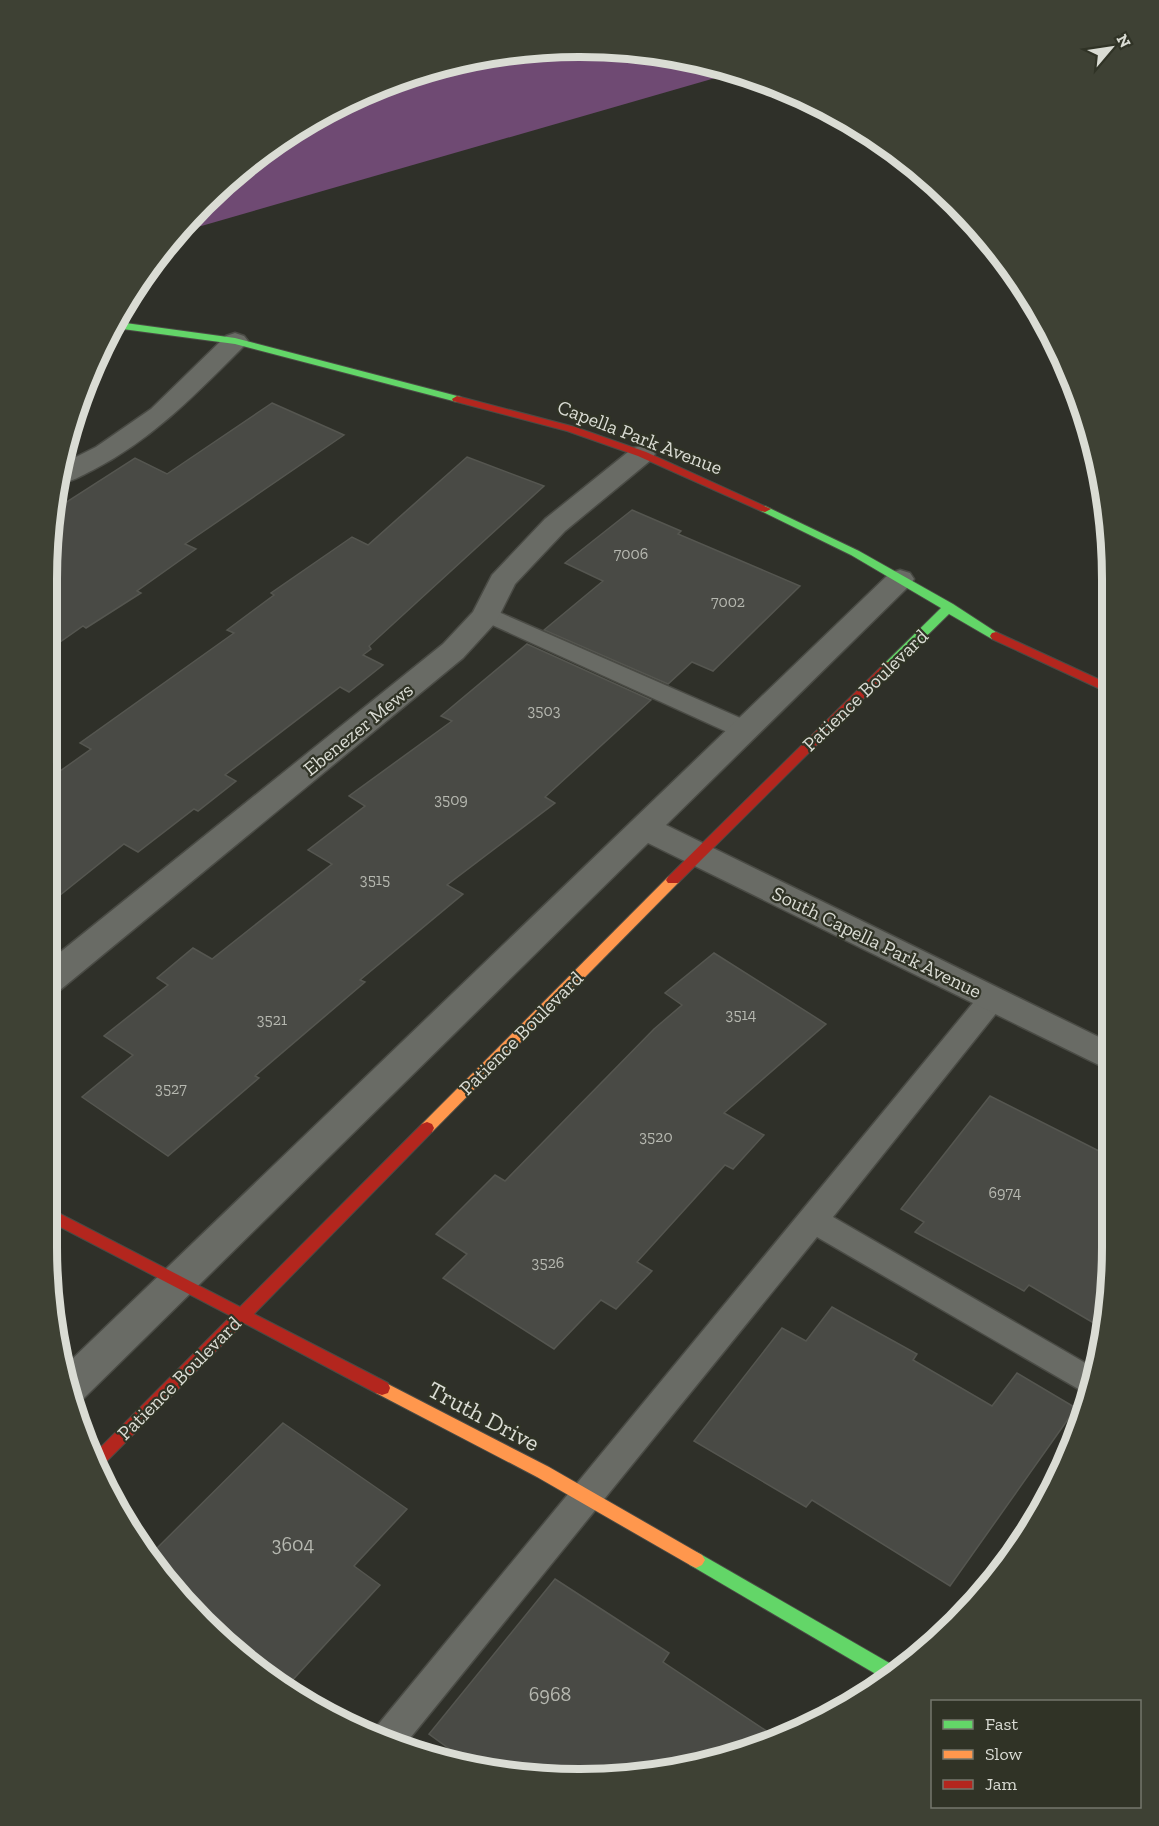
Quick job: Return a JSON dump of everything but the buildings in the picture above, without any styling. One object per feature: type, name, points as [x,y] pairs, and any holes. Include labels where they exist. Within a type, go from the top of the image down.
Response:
[{"type":"street","name":"Capella Park Avenue","points":[[123,326],[234,341],[571,429],[642,454],[730,492],[834,542],[1002,640],[1102,686]]},
{"type":"street","points":[[69,471],[105,453],[160,415],[234,341]]},
{"type":"street","name":"Ebenezer Mews","points":[[57,974],[453,651],[487,614],[502,581],[555,525],[642,454]]},
{"type":"street","points":[[75,1381],[900,579]]},
{"type":"street","name":"Patience Boulevard","points":[[102,1457],[698,854],[949,607]]},
{"type":"street","name":"South Capella Park Avenue","points":[[644,828],[1102,1054]]},
{"type":"street","name":"Truth Drive","points":[[57,1218],[587,1497],[885,1670]]},
{"type":"lane","points":[[487,614],[745,730]]},
{"type":"lane","points":[[392,1733],[992,999]]},
{"type":"lane","points":[[813,1220],[1085,1379]]},
{"type":"shaded area","points":[[580,57],[648,61],[720,77],[193,228],[210,210],[261,165],[318,127],[380,97],[444,75],[511,61]]},
{"type":"traffic: fast","points":[[123,326],[235,341],[457,399]]},
{"type":"traffic: fast","points":[[765,509],[855,553],[996,636]]},
{"type":"traffic: fast","points":[[889,666],[949,607]]},
{"type":"traffic: fast","points":[[696,1560],[885,1670]]},
{"type":"traffic: slow","points":[[427,1128],[673,880]]},
{"type":"traffic: slow","points":[[382,1388],[543,1472],[696,1560]]},
{"type":"traffic: jam","points":[[457,399],[571,429],[642,454],[765,509]]},
{"type":"traffic: jam","points":[[996,636],[1102,686]]},
{"type":"traffic: jam","points":[[673,880],[889,666]]},
{"type":"traffic: jam","points":[[102,1457],[427,1128]]},
{"type":"traffic: jam","points":[[57,1218],[382,1388]]}]
